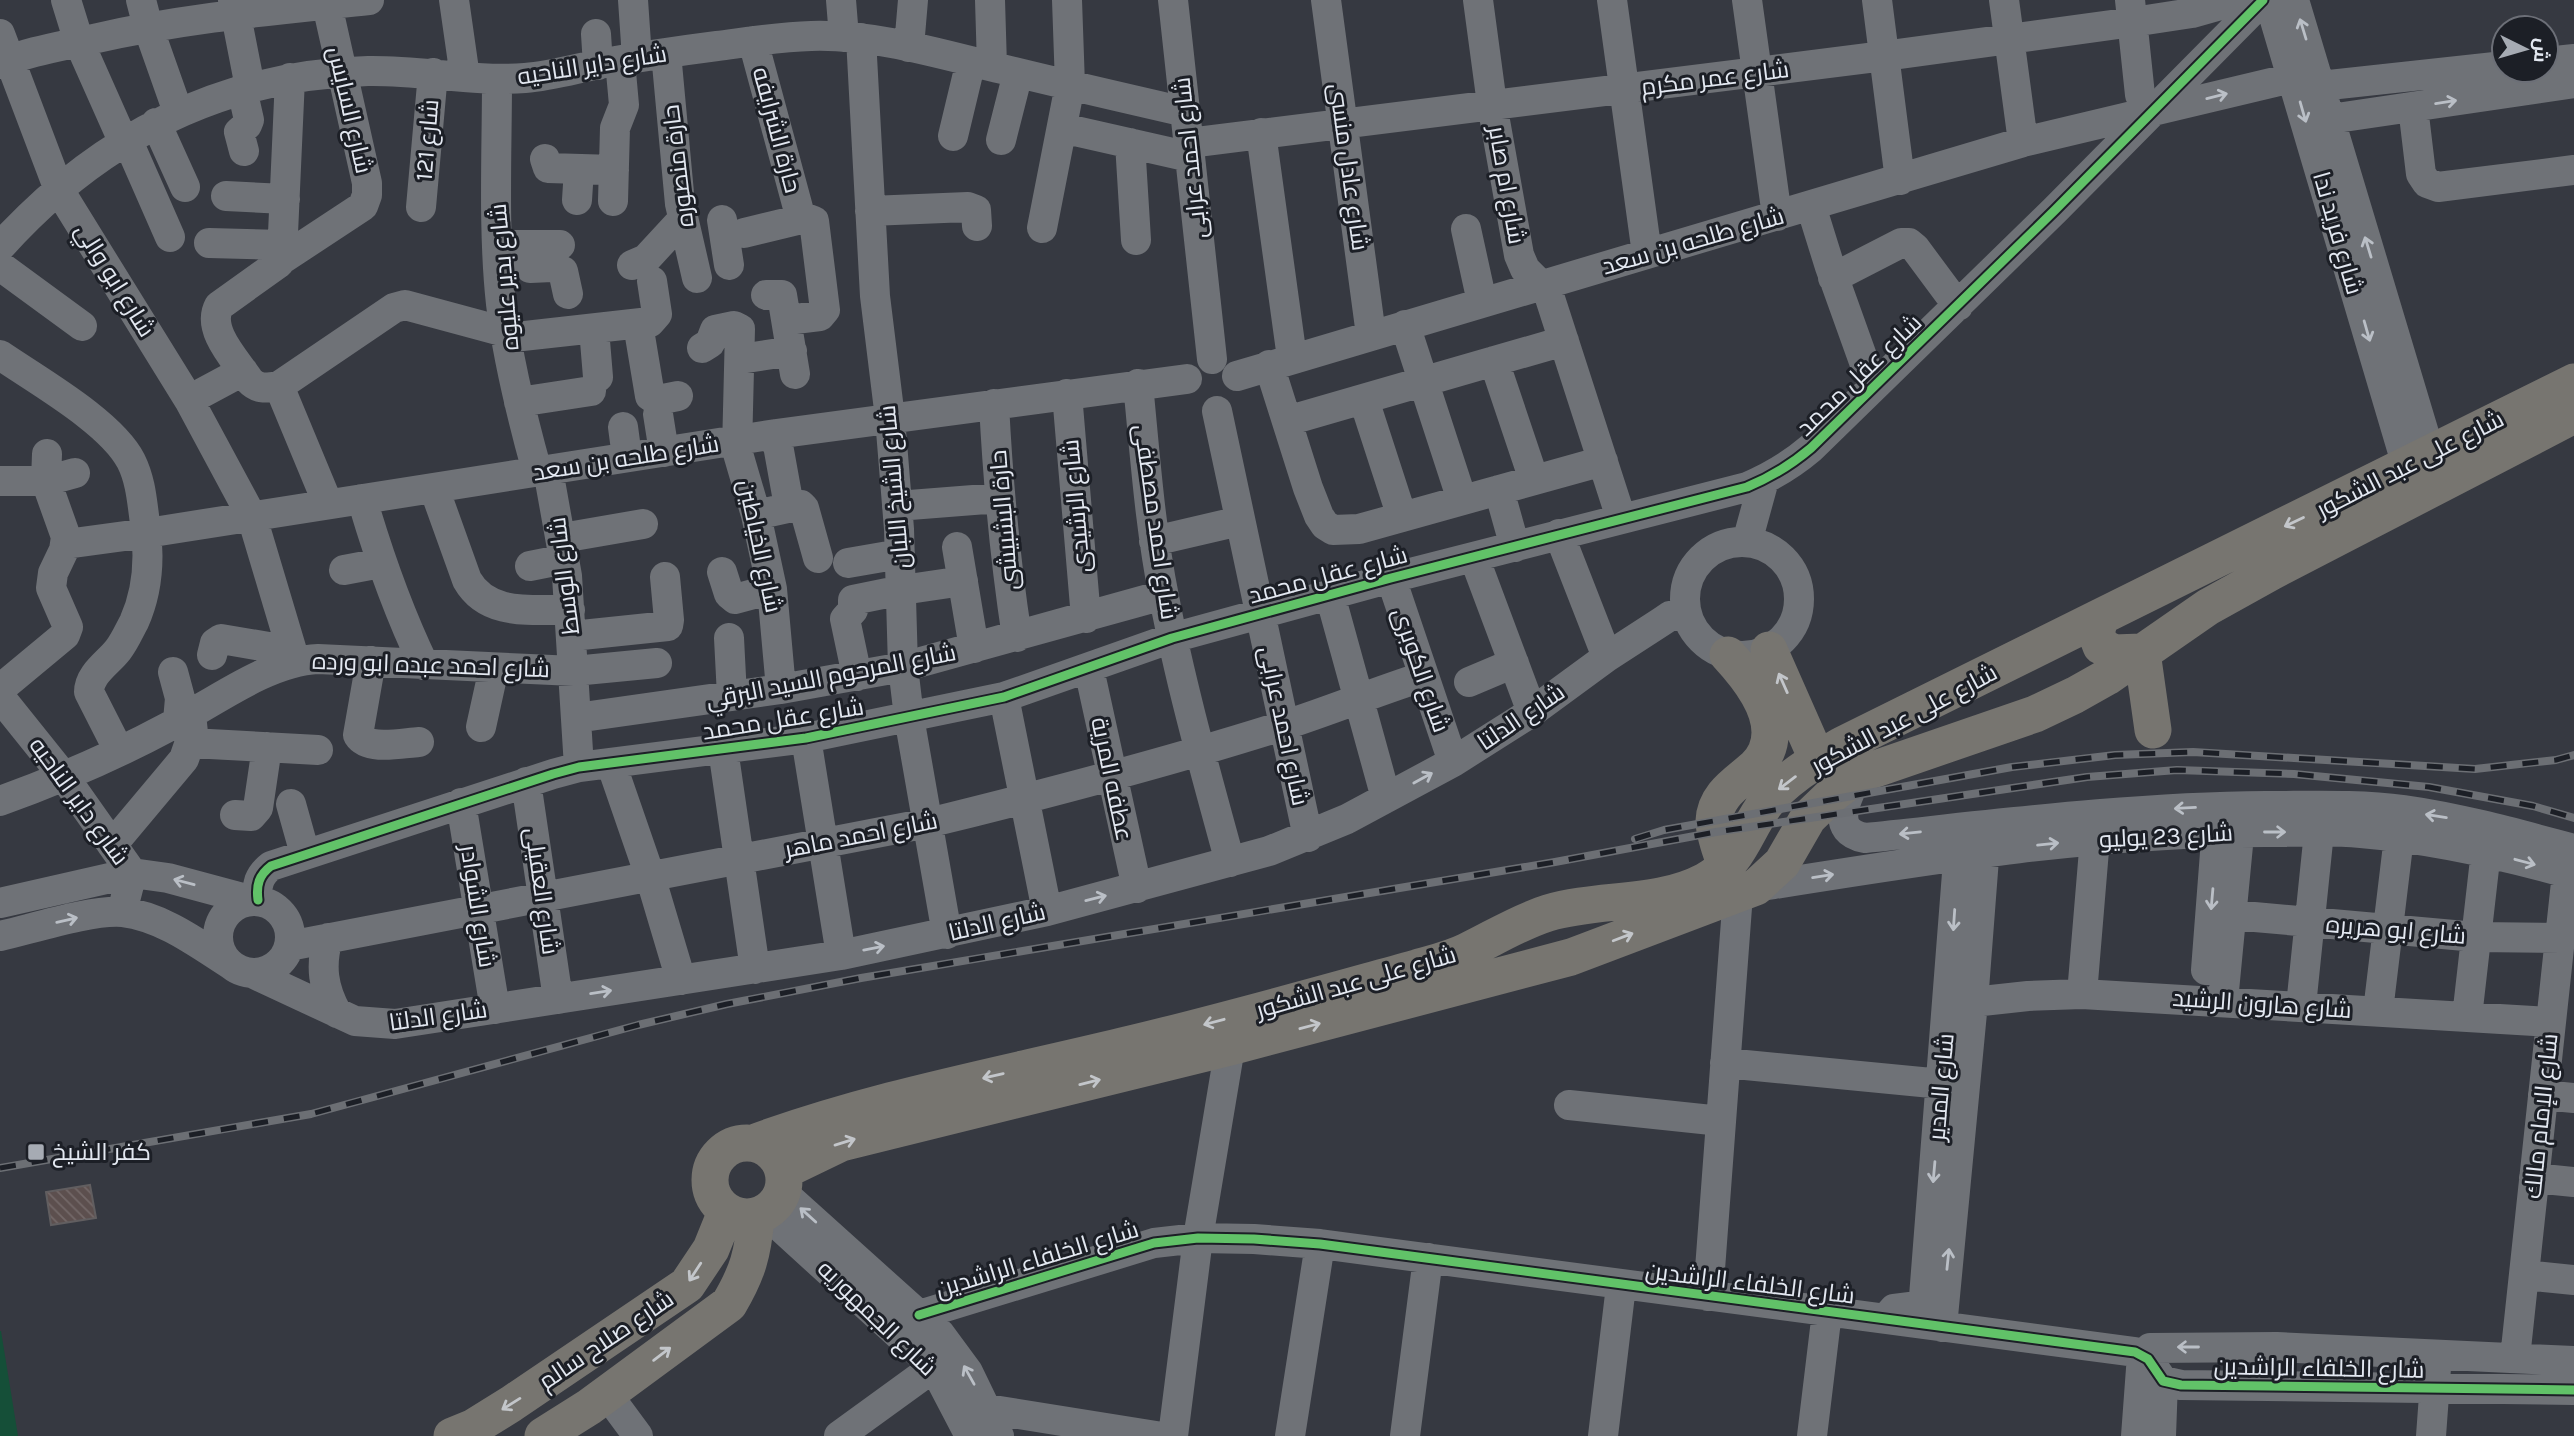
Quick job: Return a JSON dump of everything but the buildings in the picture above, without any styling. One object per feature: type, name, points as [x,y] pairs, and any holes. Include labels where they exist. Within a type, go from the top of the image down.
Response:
[{"type":"main road","name":"شارع على عبد الشكور","points":[[1740,883],[1735,856],[1766,803],[1779,789],[1842,745],[2574,382]]},
{"type":"main road","name":"شارع على عبد الشكور","points":[[763,1201],[841,1143],[1230,1047],[1571,957],[1782,863],[1808,818],[1833,793],[1858,775],[2035,714],[2107,677],[2208,607],[2270,572],[2574,415]]},
{"type":"main road","points":[[2100,619],[2096,633],[2101,646],[2114,653],[2142,652],[2153,730]]},
{"type":"main road","points":[[1769,650],[1818,761]]},
{"type":"main road","points":[[1728,655],[1756,689],[1770,723],[1770,739],[1765,754],[1756,766],[1730,788],[1717,809],[1714,821],[1740,883]]},
{"type":"main road","points":[[2005,665],[2034,671],[2042,678],[2045,689],[2035,714]]},
{"type":"main road","name":"شارع على عبد الشكور","points":[[753,1143],[867,1105],[1124,1046],[1417,968],[1467,951],[1519,924],[1578,906],[1659,895],[1688,888],[1740,883]]},
{"type":"main road","points":[[1571,957],[1563,951],[1559,932],[1561,923],[1578,906]]},
{"type":"main road","points":[[1482,942],[1511,942],[1519,946],[1524,962],[1519,970]]},
{"type":"main road","points":[[753,1143],[772,1152],[763,1201],[713,1195],[710,1185],[713,1163],[728,1147],[753,1143]]},
{"type":"main road","name":"شارع صلاح سالم","points":[[543,1436],[607,1394],[729,1304],[742,1283],[753,1251],[763,1201]]},
{"type":"main road","name":"شارع صلاح سالم","points":[[452,1436],[511,1404],[687,1285],[711,1249],[763,1201]]},
{"type":"street","points":[[66,0],[79,42],[170,237]]},
{"type":"street","points":[[3,52],[79,42],[144,13],[369,0]]},
{"type":"street","points":[[454,0],[465,77]]},
{"type":"street","points":[[613,201],[615,128],[624,105],[618,61],[634,0]]},
{"type":"street","name":"شارع الشيخ اللبان","points":[[841,0],[852,38],[870,211],[875,296],[890,418],[902,590],[903,667],[909,717],[947,934]]},
{"type":"street","points":[[909,47],[913,0]]},
{"type":"street","points":[[990,0],[1000,140]]},
{"type":"street","points":[[1042,228],[1070,85],[1067,0]]},
{"type":"street","name":"شارع احمد عرابى","points":[[1173,0],[1212,359]]},
{"type":"street","name":"شارع عادل منسى","points":[[1326,0],[1371,335]]},
{"type":"street","name":"شارع ام صابر","points":[[1478,0],[1492,104],[1519,255],[1525,268],[1548,292],[1620,518]]},
{"type":"street","points":[[1612,0],[1647,254]]},
{"type":"street","points":[[1747,0],[1777,216]]},
{"type":"street","points":[[1877,0],[1900,180]]},
{"type":"street","points":[[2004,0],[2023,142]]},
{"type":"street","name":"شارع عمر مكرم","points":[[1190,150],[1261,133],[1757,74],[2009,39],[2132,11],[2192,13],[2238,0]]},
{"type":"street","name":"شارع عقل محمد","points":[[254,900],[257,885],[271,866],[579,767],[806,738],[1004,697],[1172,638],[1764,480],[1797,460],[1958,306],[2263,0]]},
{"type":"street","name":"شارع فريد ندا","points":[[2269,0],[2306,82],[2418,459]]},
{"type":"street","name":"شارع فريد ندا","points":[[2294,0],[2306,82],[2330,119],[2393,372]]},
{"type":"street","name":"شارع السايس","points":[[282,253],[363,206],[366,201],[367,183],[326,2]]},
{"type":"street","points":[[234,7],[249,120],[239,132],[244,150]]},
{"type":"street","points":[[2132,11],[2140,95],[2151,112],[2306,82],[2490,67]]},
{"type":"street","points":[[144,13],[185,187]]},
{"type":"street","points":[[596,34],[618,61]]},
{"type":"street","name":"شارع داير الناحيه","points":[[0,247],[19,226],[87,166],[125,140],[167,118],[246,88],[290,78],[341,72],[401,71],[497,79],[548,76],[618,61],[753,41],[793,37],[852,38],[909,47],[1185,112]]},
{"type":"street","name":"حارة الشرايفه","points":[[753,41],[801,219]]},
{"type":"street","name":"شارع ابو والي","points":[[3,52],[60,190],[188,400],[252,517],[293,656]]},
{"type":"street","name":"حارة منصوره","points":[[666,53],[675,164],[697,278]]},
{"type":"street","points":[[953,136],[993,67]]},
{"type":"street","name":"شارع 121","points":[[421,207],[433,74]]},
{"type":"street","points":[[290,78],[282,253],[217,310],[215,320],[218,331],[254,386],[279,386],[394,308],[405,305],[506,335],[650,322],[656,318],[642,273],[646,259],[686,231]]},
{"type":"street","name":"شارع بدير عليوه","points":[[497,79],[510,245],[506,335],[519,402],[543,471]]},
{"type":"street","points":[[2330,119],[2574,83]]},
{"type":"street","points":[[2413,107],[2421,174],[2431,185],[2438,187],[2574,170]]},
{"type":"street","name":"شارع طلحه بن سعد","points":[[1237,376],[2023,142],[2151,112]]},
{"type":"street","points":[[1062,128],[1130,143],[1190,150]]},
{"type":"street","points":[[1261,133],[1287,421],[1308,488],[1325,525],[1333,530],[1350,531],[1603,461]]},
{"type":"street","points":[[1130,143],[1136,240]]},
{"type":"street","points":[[545,159],[548,168],[614,170]]},
{"type":"street","points":[[577,200],[579,169]]},
{"type":"street","points":[[226,196],[285,199]]},
{"type":"street","points":[[1811,206],[1833,278],[1873,387]]},
{"type":"street","points":[[870,211],[968,207],[976,210],[977,226]]},
{"type":"street","name":"حارة الشرايفه","points":[[686,231],[743,234],[810,219],[816,226],[825,310],[816,316],[786,320]]},
{"type":"street","points":[[1466,229],[1482,302]]},
{"type":"street","points":[[729,264],[743,234]]},
{"type":"street","points":[[209,243],[282,253]]},
{"type":"street","points":[[1833,278],[1900,243],[1909,243],[1958,306]]},
{"type":"street","points":[[510,245],[560,245]]},
{"type":"street","points":[[510,245],[530,268],[552,267],[563,271],[568,294]]},
{"type":"street","points":[[0,266],[82,326]]},
{"type":"street","points":[[740,359],[793,363],[782,295],[766,295]]},
{"type":"street","points":[[638,324],[650,396],[668,405],[664,452]]},
{"type":"street","points":[[1405,325],[1462,500]]},
{"type":"street","name":"شارع الخياطين","points":[[702,348],[710,343],[715,330],[737,326],[740,329],[736,440],[772,589],[781,688]]},
{"type":"street","points":[[519,402],[594,384],[594,329]]},
{"type":"street","points":[[1287,421],[1564,341]]},
{"type":"street","points":[[0,355],[104,428],[115,438],[131,461],[136,475],[147,533],[147,574],[137,614],[118,650],[92,678],[89,685],[89,692],[119,751]]},
{"type":"street","points":[[1212,359],[1227,363],[1237,376],[1235,398],[1217,411],[1197,406],[1190,399],[1187,379],[1196,365],[1212,359]]},
{"type":"street","points":[[1493,361],[1534,480]]},
{"type":"street","points":[[188,400],[243,371]]},
{"type":"street","name":"شارع طلحه بن سعد","points":[[66,544],[776,434],[1187,379]]},
{"type":"street","name":"شارع احمد مصطفى","points":[[1138,384],[1154,541],[1163,595],[1199,750],[1230,862]]},
{"type":"street","points":[[279,386],[328,505]]},
{"type":"street","name":"شارع الرشيدى","points":[[1067,394],[1086,618]]},
{"type":"street","points":[[1364,400],[1402,517]]},
{"type":"street","name":"حارة البشبيشى","points":[[994,404],[999,498],[1017,636]]},
{"type":"street","name":"شارع احمد عرابى","points":[[1217,411],[1307,837]]},
{"type":"street","points":[[622,427],[627,457]]},
{"type":"street","points":[[776,434],[789,506]]},
{"type":"street","points":[[0,689],[67,631],[67,621],[51,589],[55,565],[66,544],[47,468]]},
{"type":"street","points":[[0,481],[47,468],[75,473]]},
{"type":"street","name":"شارع الوسط","points":[[543,471],[563,549],[571,623],[579,767]]},
{"type":"street","points":[[1747,542],[1764,480]]},
{"type":"street","points":[[435,488],[467,580],[482,600],[571,623],[665,627],[669,620],[665,578]]},
{"type":"street","points":[[1499,490],[1515,547]]},
{"type":"street","points":[[897,506],[999,498]]},
{"type":"street","points":[[362,499],[424,665]]},
{"type":"street","points":[[756,515],[797,504],[804,508],[818,558]]},
{"type":"street","points":[[1154,541],[1240,521]]},
{"type":"street","points":[[530,566],[563,549],[643,524]]},
{"type":"street","points":[[1559,534],[1607,657]]},
{"type":"street","points":[[1747,542],[1767,548],[1785,561],[1798,587],[1799,601],[1797,616],[1781,641],[1769,650],[1742,657],[1714,650],[1702,640],[1687,614],[1685,598],[1687,583],[1704,557],[1716,548],[1747,542]]},
{"type":"street","points":[[957,547],[974,648]]},
{"type":"street","points":[[848,563],[900,554]]},
{"type":"street","points":[[1474,557],[1532,712]]},
{"type":"street","points":[[344,570],[389,572]]},
{"type":"street","points":[[722,572],[729,594],[735,599],[772,589]]},
{"type":"street","name":"شارع الكوبرى","points":[[1391,578],[1422,677],[1453,762]]},
{"type":"street","points":[[857,676],[845,619],[853,610],[852,602],[855,599],[963,581]]},
{"type":"street","name":"شارع المرحوم السيد البرقي","points":[[576,718],[732,696],[903,667],[1163,595]]},
{"type":"street","points":[[1330,595],[1386,798]]},
{"type":"street","name":"شارع الدلتا","points":[[0,936],[102,912],[122,912],[169,927],[241,969],[337,1013],[368,1023],[395,1024],[841,955],[1047,911],[1230,862],[1307,837],[1453,762],[1532,712],[1607,657],[1670,616],[1687,614]]},
{"type":"street","points":[[729,638],[732,696]]},
{"type":"street","points":[[212,655],[215,643],[221,639],[293,656]]},
{"type":"street","name":"شارع احمد عبده ابو ورده","points":[[0,801],[65,778],[119,751],[187,726],[293,656],[574,671],[657,663]]},
{"type":"street","points":[[371,660],[359,738],[370,744],[419,742]]},
{"type":"street","points":[[1469,682],[1514,663]]},
{"type":"street","points":[[481,727],[494,668]]},
{"type":"street","name":"عطفه المرية","points":[[1088,669],[1136,888]]},
{"type":"street","points":[[112,845],[184,759],[187,726],[173,672]]},
{"type":"street","name":"شارع احمد ماهر","points":[[289,946],[928,823],[1024,799],[1284,725],[1422,677]]},
{"type":"street","name":"شارع داير الناحيه","points":[[0,697],[65,778],[132,873],[122,912]]},
{"type":"street","points":[[1004,697],[1047,911]]},
{"type":"street","points":[[187,726],[267,747],[318,750]]},
{"type":"street","points":[[806,738],[841,955]]},
{"type":"street","points":[[235,816],[251,816],[258,808],[267,747]]},
{"type":"street","points":[[723,749],[755,969]]},
{"type":"street","points":[[611,763],[650,876],[681,980]]},
{"type":"street","name":"شارع 23 يوليو","points":[[1858,775],[1843,811],[1843,821],[1848,830],[1865,838],[2095,838],[2335,806],[2403,810],[2491,827],[2572,866]]},
{"type":"street","name":"شارع العقيلى","points":[[526,782],[558,999]]},
{"type":"street","name":"شارع الشوادر","points":[[461,803],[495,1009]]},
{"type":"street","points":[[291,804],[305,854]]},
{"type":"street","name":"شارع 23 يوليو","points":[[1740,883],[1972,840],[2096,813],[2229,819],[2319,832],[2399,837],[2572,866]]},
{"type":"street","points":[[2214,1001],[2232,915],[2229,819]]},
{"type":"street","points":[[2214,1001],[2229,819]]},
{"type":"street","points":[[2301,1006],[2319,832]]},
{"type":"street","points":[[2378,1011],[2399,837]]},
{"type":"street","points":[[2082,994],[2095,838]]},
{"type":"street","name":"شارع المدير","points":[[1942,1326],[1973,1002],[1972,840]]},
{"type":"street","name":"شارع المدير","points":[[1886,1320],[1895,1309],[1914,1308],[1924,1297],[1942,1084],[1972,840]]},
{"type":"street","points":[[2467,1017],[2486,851]]},
{"type":"street","name":"شارع الإمام مالك","points":[[2515,1358],[2543,1095],[2564,985],[2560,938],[2572,866]]},
{"type":"street","points":[[2,895],[132,873],[168,878],[254,900],[277,908],[288,925],[289,946],[279,963],[271,969],[241,969],[219,947],[219,926],[231,908],[254,900]]},
{"type":"street","points":[[1709,1296],[1740,883]]},
{"type":"street","name":"شارع ابو هريره","points":[[2232,915],[2388,931],[2476,937],[2560,938]]},
{"type":"street","points":[[328,938],[324,953],[324,985],[337,1013]]},
{"type":"street","name":"شارع هارون الرشيد","points":[[1973,1002],[2082,994],[2467,1017],[2559,1018]]},
{"type":"street","points":[[1174,1436],[1198,1238],[1230,1047]]},
{"type":"street","points":[[1726,1063],[1942,1084]]},
{"type":"street","points":[[2543,1095],[2574,1098]]},
{"type":"street","points":[[1569,1105],[1721,1121]]},
{"type":"street","points":[[2534,1178],[2574,1182]]},
{"type":"street","name":"شارع الجمهوريه","points":[[763,1201],[919,1315],[957,1354],[999,1436]]},
{"type":"street","name":"شارع الجمهوريه","points":[[763,1201],[934,1367],[970,1436]]},
{"type":"street","name":"شارع الخلفاء الراشدين","points":[[919,1315],[1154,1243],[1198,1238],[1254,1239],[1320,1244],[2142,1354],[2156,1347],[2277,1347],[2574,1361]]},
{"type":"street","points":[[1290,1436],[1320,1244]]},
{"type":"street","points":[[1405,1436],[1428,1258]]},
{"type":"street","points":[[2524,1275],[2574,1280]]},
{"type":"street","points":[[1603,1436],[1620,1286]]},
{"type":"street","points":[[1812,1436],[1827,1312]]},
{"type":"street","points":[[2142,1354],[2164,1381],[2161,1436]]},
{"type":"street","points":[[2136,1436],[2142,1354]]},
{"type":"street","points":[[2446,1354],[2444,1389],[2449,1436]]},
{"type":"street","points":[[839,1436],[934,1367]]},
{"type":"street","name":"شارع الخلفاء الراشدين","points":[[2164,1381],[2181,1385],[2574,1390]]},
{"type":"street","points":[[2431,1436],[2444,1389]]},
{"type":"street","points":[[607,1394],[638,1436]]},
{"type":"street","points":[[987,1409],[1156,1436]]},
{"type":"green space","points":[[1,1331],[18,1436],[0,1436]]},
{"type":"railway","points":[[1635,839],[1664,830],[2012,767],[2115,755],[2193,752],[2475,769],[2556,760],[2574,755]]},
{"type":"railway","points":[[0,1168],[311,1114],[638,1025],[727,1004],[861,978],[1555,862],[1716,832],[2087,777],[2177,770],[2294,774],[2429,787],[2533,806],[2574,818]]},
{"type":"cycle path","points":[[258,900],[259,881],[271,866],[553,774],[579,767],[806,738],[1004,697],[1172,638],[1756,483],[1773,475],[1811,448],[2055,210],[2263,0]]},
{"type":"cycle path","points":[[919,1315],[1154,1243],[1198,1238],[1254,1239],[1320,1244],[2135,1352],[2148,1359],[2163,1381],[2181,1385],[2574,1390]]},
{"type":"place","name":"كفر الشيخ","points":[[36,1152]]}]
